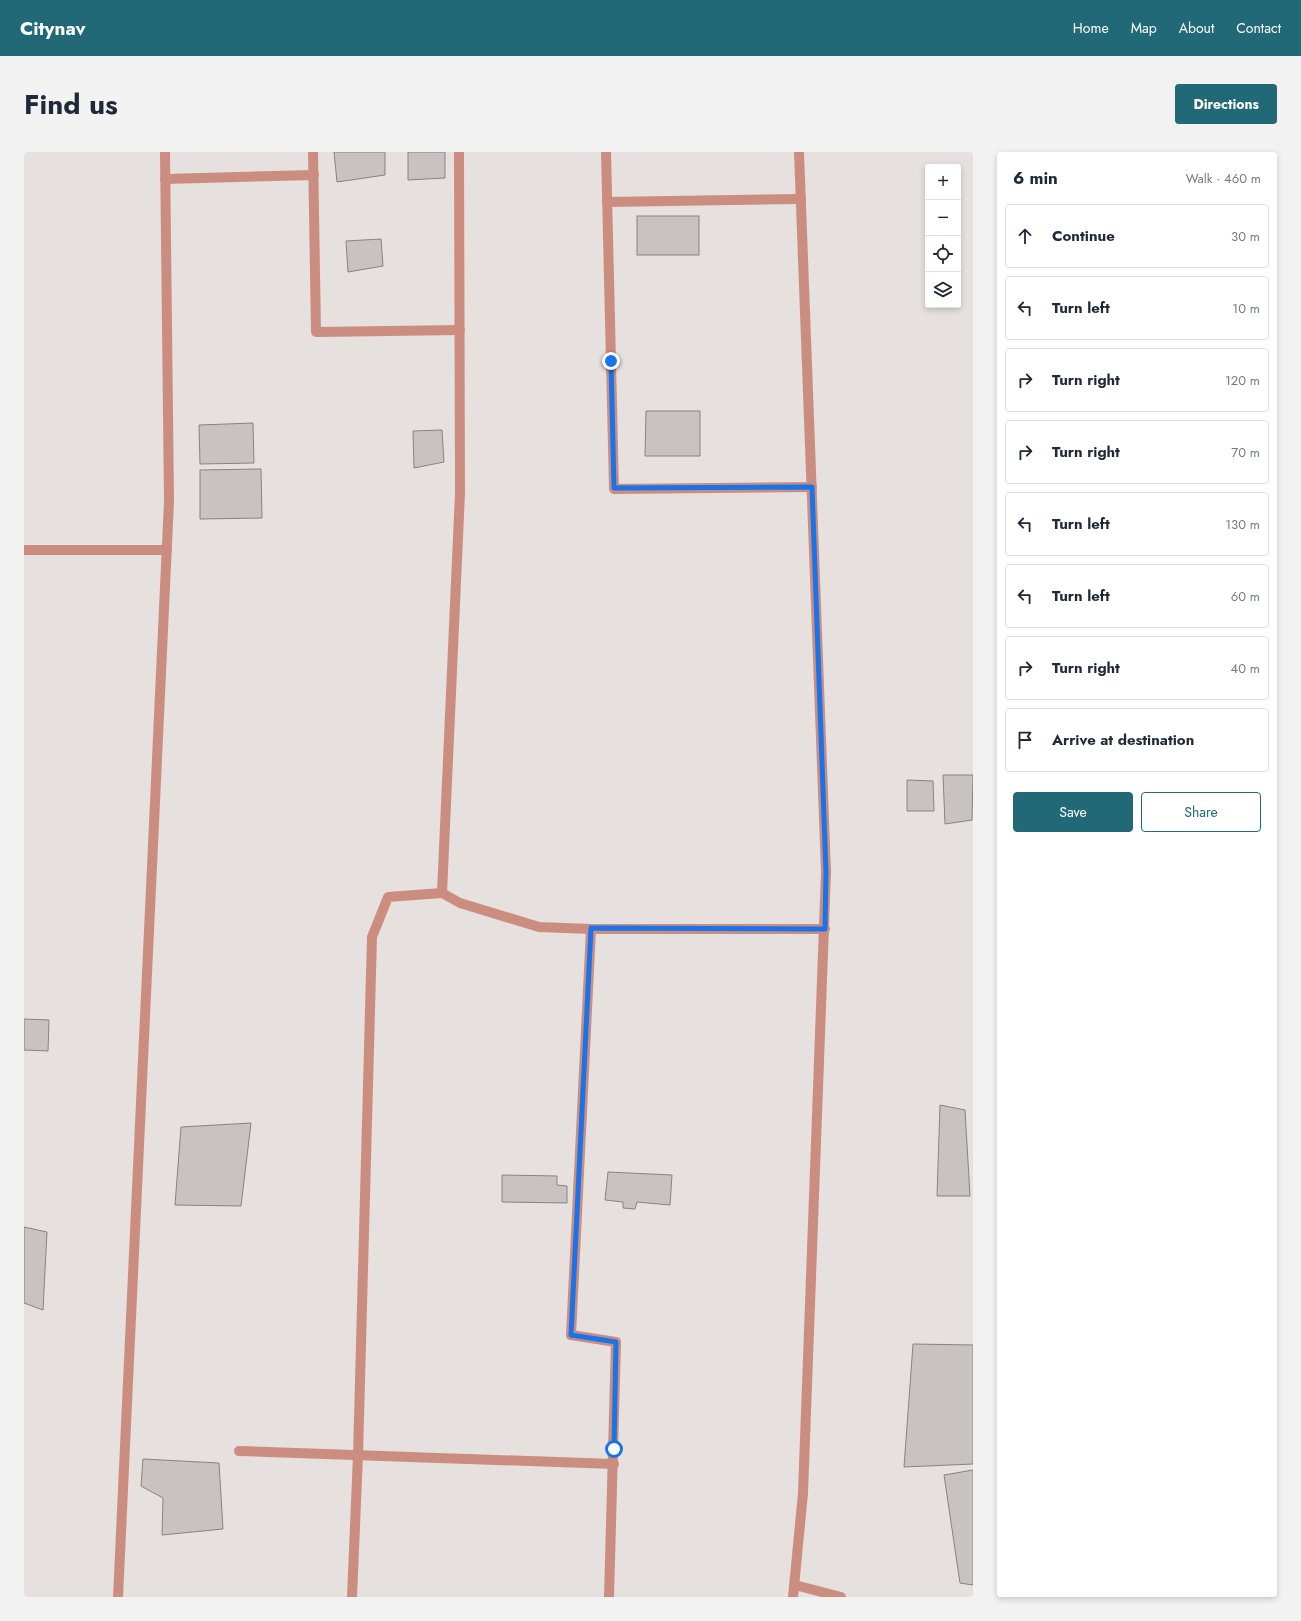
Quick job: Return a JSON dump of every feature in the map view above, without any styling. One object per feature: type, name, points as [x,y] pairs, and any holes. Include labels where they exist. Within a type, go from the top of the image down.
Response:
[{"type":"street","points":[[118,1597],[169,501],[165,152]]},
{"type":"street","points":[[313,152],[316,332],[460,330]]},
{"type":"street","points":[[442,893],[460,493],[459,152]]},
{"type":"street","points":[[606,152],[614,488],[812,487]]},
{"type":"street","points":[[793,1597],[803,1493],[826,872],[800,152]]},
{"type":"street","points":[[166,179],[314,175]]},
{"type":"street","points":[[607,202],[801,199]]},
{"type":"street","points":[[24,550],[167,550]]},
{"type":"street","points":[[352,1597],[358,1455],[372,937],[388,897],[442,893],[460,903],[539,927],[825,929]]},
{"type":"street","points":[[591,928],[571,1335],[616,1342],[614,1464],[609,1597]]},
{"type":"street","points":[[239,1451],[614,1464]]},
{"type":"street","points":[[794,1585],[841,1597]]},
{"type":"building","points":[[334,152],[385,152],[385,175],[337,182]]},
{"type":"building","points":[[408,152],[445,152],[445,178],[408,180]]},
{"type":"building","points":[[637,216],[699,216],[699,255],[637,255]]},
{"type":"building","points":[[381,239],[383,266],[348,272],[346,241]]},
{"type":"building","points":[[646,411],[700,411],[700,456],[645,456]]},
{"type":"building","points":[[253,423],[254,463],[200,464],[199,425]]},
{"type":"building","points":[[442,430],[444,462],[414,468],[413,431]]},
{"type":"building","points":[[261,469],[262,518],[200,519],[200,470]]},
{"type":"building","points":[[943,775],[973,775],[972,820],[945,824]]},
{"type":"building","points":[[907,780],[933,781],[934,811],[907,811]]},
{"type":"building","points":[[24,1019],[49,1020],[48,1051],[24,1050]]},
{"type":"building","points":[[940,1105],[965,1110],[970,1196],[937,1196]]},
{"type":"building","points":[[251,1123],[241,1206],[175,1205],[181,1127]]},
{"type":"building","points":[[608,1172],[672,1175],[670,1205],[637,1202],[635,1209],[623,1208],[623,1202],[605,1200]]},
{"type":"building","points":[[502,1175],[557,1176],[557,1185],[567,1186],[567,1203],[502,1202]]},
{"type":"building","points":[[24,1227],[47,1232],[43,1310],[24,1303]]},
{"type":"building","points":[[913,1344],[973,1345],[973,1464],[904,1467]]},
{"type":"building","points":[[143,1459],[219,1463],[223,1529],[162,1535],[163,1498],[141,1486]]},
{"type":"building","points":[[973,1470],[973,1585],[960,1583],[944,1475]]},
{"type":"route","points":[[611,361],[614,488],[812,487],[826,872],[825,929],[591,928],[571,1335],[616,1342],[614,1449]]}]
